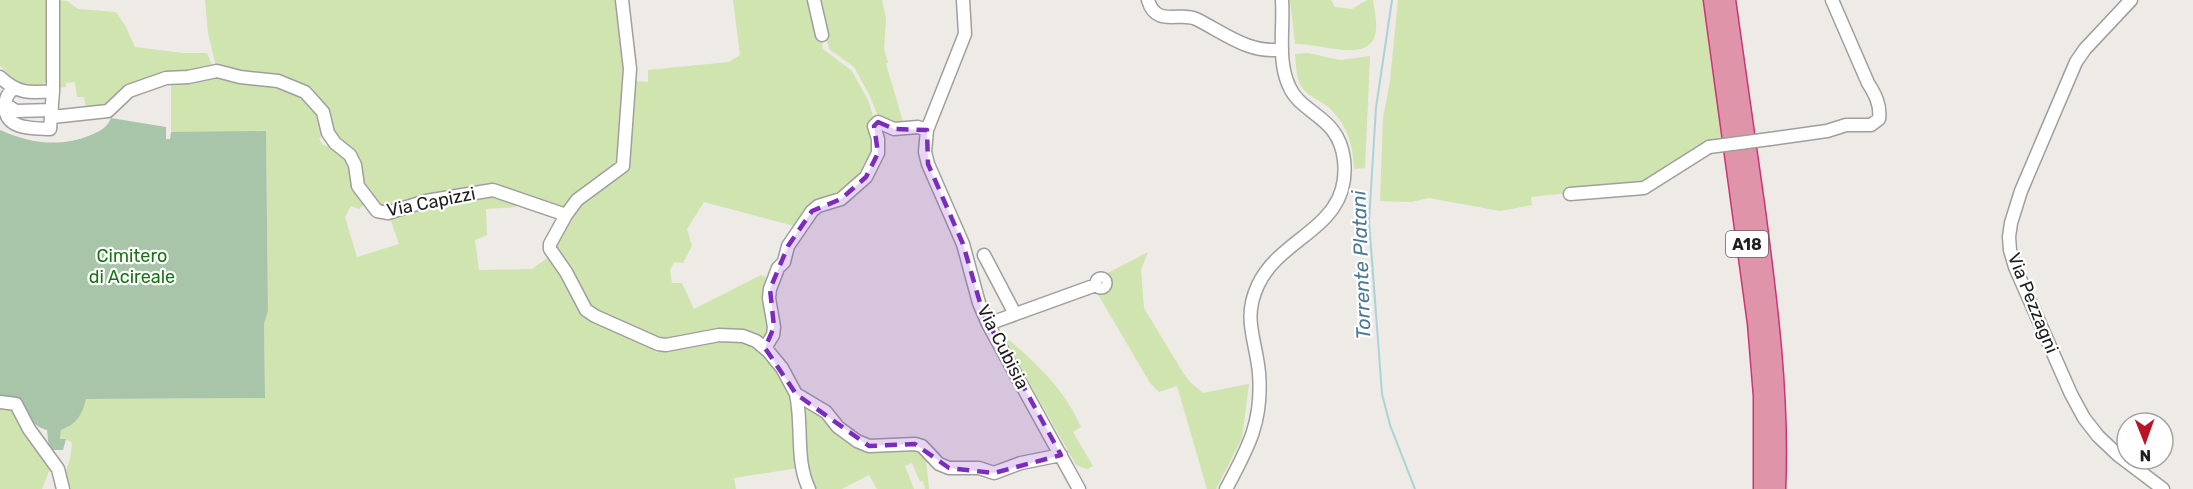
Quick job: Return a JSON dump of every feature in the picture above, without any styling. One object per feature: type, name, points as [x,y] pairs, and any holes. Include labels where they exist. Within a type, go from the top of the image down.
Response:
[{"type":"highway","name":"A18","points":[[1713,0],[1758,335],[1763,396],[1763,489]]},
{"type":"highway","name":"A18","points":[[1726,0],[1765,279],[1773,356],[1777,435],[1776,489]]},
{"type":"street","points":[[13,89],[7,95],[3,107],[9,121],[21,127],[50,129],[53,0]]},
{"type":"street","points":[[622,0],[630,69],[623,166],[577,200],[550,244],[550,249],[566,272],[586,309],[595,316],[658,344],[666,345],[719,334],[743,336],[756,341],[765,348],[782,368],[796,394],[800,413],[801,470],[808,489]]},
{"type":"street","points":[[814,0],[822,35]]},
{"type":"street","points":[[765,348],[774,331],[770,289],[778,268],[784,262],[788,246],[812,211],[818,206],[841,199],[867,177],[879,153],[874,126],[878,122],[894,129],[918,127],[927,130],[965,34],[966,15],[963,0]]},
{"type":"street","points":[[1148,0],[1154,10],[1167,18],[1189,16],[1220,34],[1245,44],[1272,51],[1282,49]]},
{"type":"street","points":[[1227,489],[1251,444],[1256,423],[1259,374],[1249,322],[1253,297],[1258,284],[1271,264],[1329,215],[1340,196],[1344,172],[1341,149],[1332,129],[1294,94],[1288,85],[1282,49],[1282,0]]},
{"type":"street","points":[[1570,194],[1644,188],[1709,147],[1827,131],[1846,125],[1871,125],[1879,118],[1880,111],[1876,95],[1868,83],[1832,0]]},
{"type":"street","name":"Via Pezzagni","points":[[2131,0],[2085,49],[2076,62],[2021,191],[2009,237],[2015,267],[2071,394],[2084,418],[2098,436],[2118,455],[2163,489]]},
{"type":"street","name":"Via Capizzi","points":[[52,114],[108,111],[129,91],[165,78],[188,77],[217,71],[240,77],[278,81],[305,92],[323,112],[328,133],[335,143],[350,155],[355,165],[358,186],[377,212],[382,213],[426,201],[493,190],[566,215]]},
{"type":"street","points":[[0,77],[13,89],[22,92],[52,91]]},
{"type":"street","points":[[3,107],[16,111],[52,114]]},
{"type":"street","name":"Via Cubisia","points":[[927,130],[925,152],[928,164],[963,244],[987,324],[1079,489]]},
{"type":"street","points":[[984,255],[1015,314]]},
{"type":"street","points":[[987,324],[1096,285]]},
{"type":"street","points":[[796,394],[826,412],[838,427],[857,441],[869,446],[891,444],[922,446],[939,464],[949,468],[979,468],[999,472],[1021,463],[1061,455]]},
{"type":"street","points":[[0,402],[16,404],[29,429],[58,469],[63,489]]},
{"type":"highlighted area","points":[[878,122],[894,129],[927,130],[928,164],[963,244],[983,313],[1061,455],[994,473],[949,468],[915,444],[869,446],[796,394],[765,348],[774,327],[770,289],[788,246],[812,211],[841,199],[866,177],[878,153],[874,126]]},
{"type":"green space","points":[[0,0],[48,0],[49,78],[42,86],[20,84],[0,66]]},
{"type":"green space","points":[[56,0],[67,1],[78,9],[116,12],[135,47],[183,53],[207,53],[213,67],[164,74],[107,106],[86,109],[84,97],[77,97],[75,82],[66,83],[66,87],[57,88]]},
{"type":"green space","points":[[205,0],[618,0],[626,77],[622,81],[624,91],[621,166],[563,211],[511,192],[389,211],[373,202],[311,95],[314,90],[311,87],[304,89],[216,67],[208,33]]},
{"type":"green space","points":[[733,0],[810,0],[809,11],[816,15],[823,49],[852,71],[868,100],[873,116],[870,122],[876,141],[864,176],[798,227],[704,202],[687,229],[692,246],[683,263],[674,262],[670,270],[672,283],[682,283],[694,309],[761,275],[770,280],[771,324],[764,343],[753,337],[668,342],[592,311],[559,256],[554,243],[571,212],[625,167],[634,81],[648,82],[648,70],[729,62],[740,55]]},
{"type":"green space","points":[[817,0],[882,0],[886,18],[884,50],[888,62],[886,64],[904,125],[879,119],[870,96],[854,67],[829,49]]},
{"type":"green space","points":[[1290,0],[1331,0],[1335,7],[1352,9],[1367,0],[1373,0],[1376,28],[1373,40],[1366,47],[1356,50],[1295,44]]},
{"type":"green space","points":[[1398,0],[1706,0],[1725,140],[1644,185],[1531,197],[1532,205],[1500,211],[1429,198],[1411,202],[1380,201],[1383,118],[1390,81]]},
{"type":"green space","points":[[1308,53],[1340,60],[1370,56],[1365,168],[1354,169],[1348,134],[1334,112],[1309,95],[1301,86],[1297,75],[1295,54]]},
{"type":"green space","points":[[216,74],[278,84],[302,94],[323,118],[325,132],[319,139],[323,145],[333,147],[347,158],[367,202],[359,209],[351,206],[345,217],[357,257],[399,244],[389,215],[426,204],[494,194],[518,202],[516,207],[486,209],[487,235],[475,240],[479,270],[532,269],[550,256],[578,298],[650,344],[656,353],[665,348],[742,338],[766,352],[794,398],[795,460],[798,468],[734,478],[736,489],[68,489],[66,470],[72,443],[66,439],[60,439],[61,430],[78,418],[86,399],[265,398],[264,324],[268,311],[266,132],[171,132],[171,83]]},
{"type":"green space","name":"Cimitero di Acireale","points":[[111,118],[166,127],[166,139],[170,139],[171,132],[266,131],[268,311],[264,324],[265,398],[86,399],[78,418],[61,430],[60,439],[66,439],[63,450],[49,450],[47,430],[37,426],[29,419],[21,399],[0,399],[0,130],[33,141],[68,142],[97,132],[105,127]]},
{"type":"green space","points":[[1148,252],[1141,270],[1144,308],[1190,382],[1203,393],[1249,384],[1242,438],[1216,489],[1207,489],[1177,386],[1159,392],[1150,383],[1096,291],[1103,291],[1110,287],[1110,279],[1106,274]]},
{"type":"green space","points":[[1009,340],[1041,369],[1068,402],[1081,427],[1073,432],[1093,466],[1087,469],[1076,465],[1006,342]]},
{"type":"green space","points":[[802,400],[858,443],[925,451],[929,489],[925,489],[923,481],[920,482],[912,463],[905,466],[914,489],[877,489],[869,475],[842,489],[812,489],[805,476]]},
{"type":"green space","points":[[0,406],[10,406],[51,466],[42,489],[0,489]]},
{"type":"waterway","name":"Torrente Platani","points":[[1392,0],[1376,108],[1369,221],[1382,394],[1390,425],[1415,489]]}]
